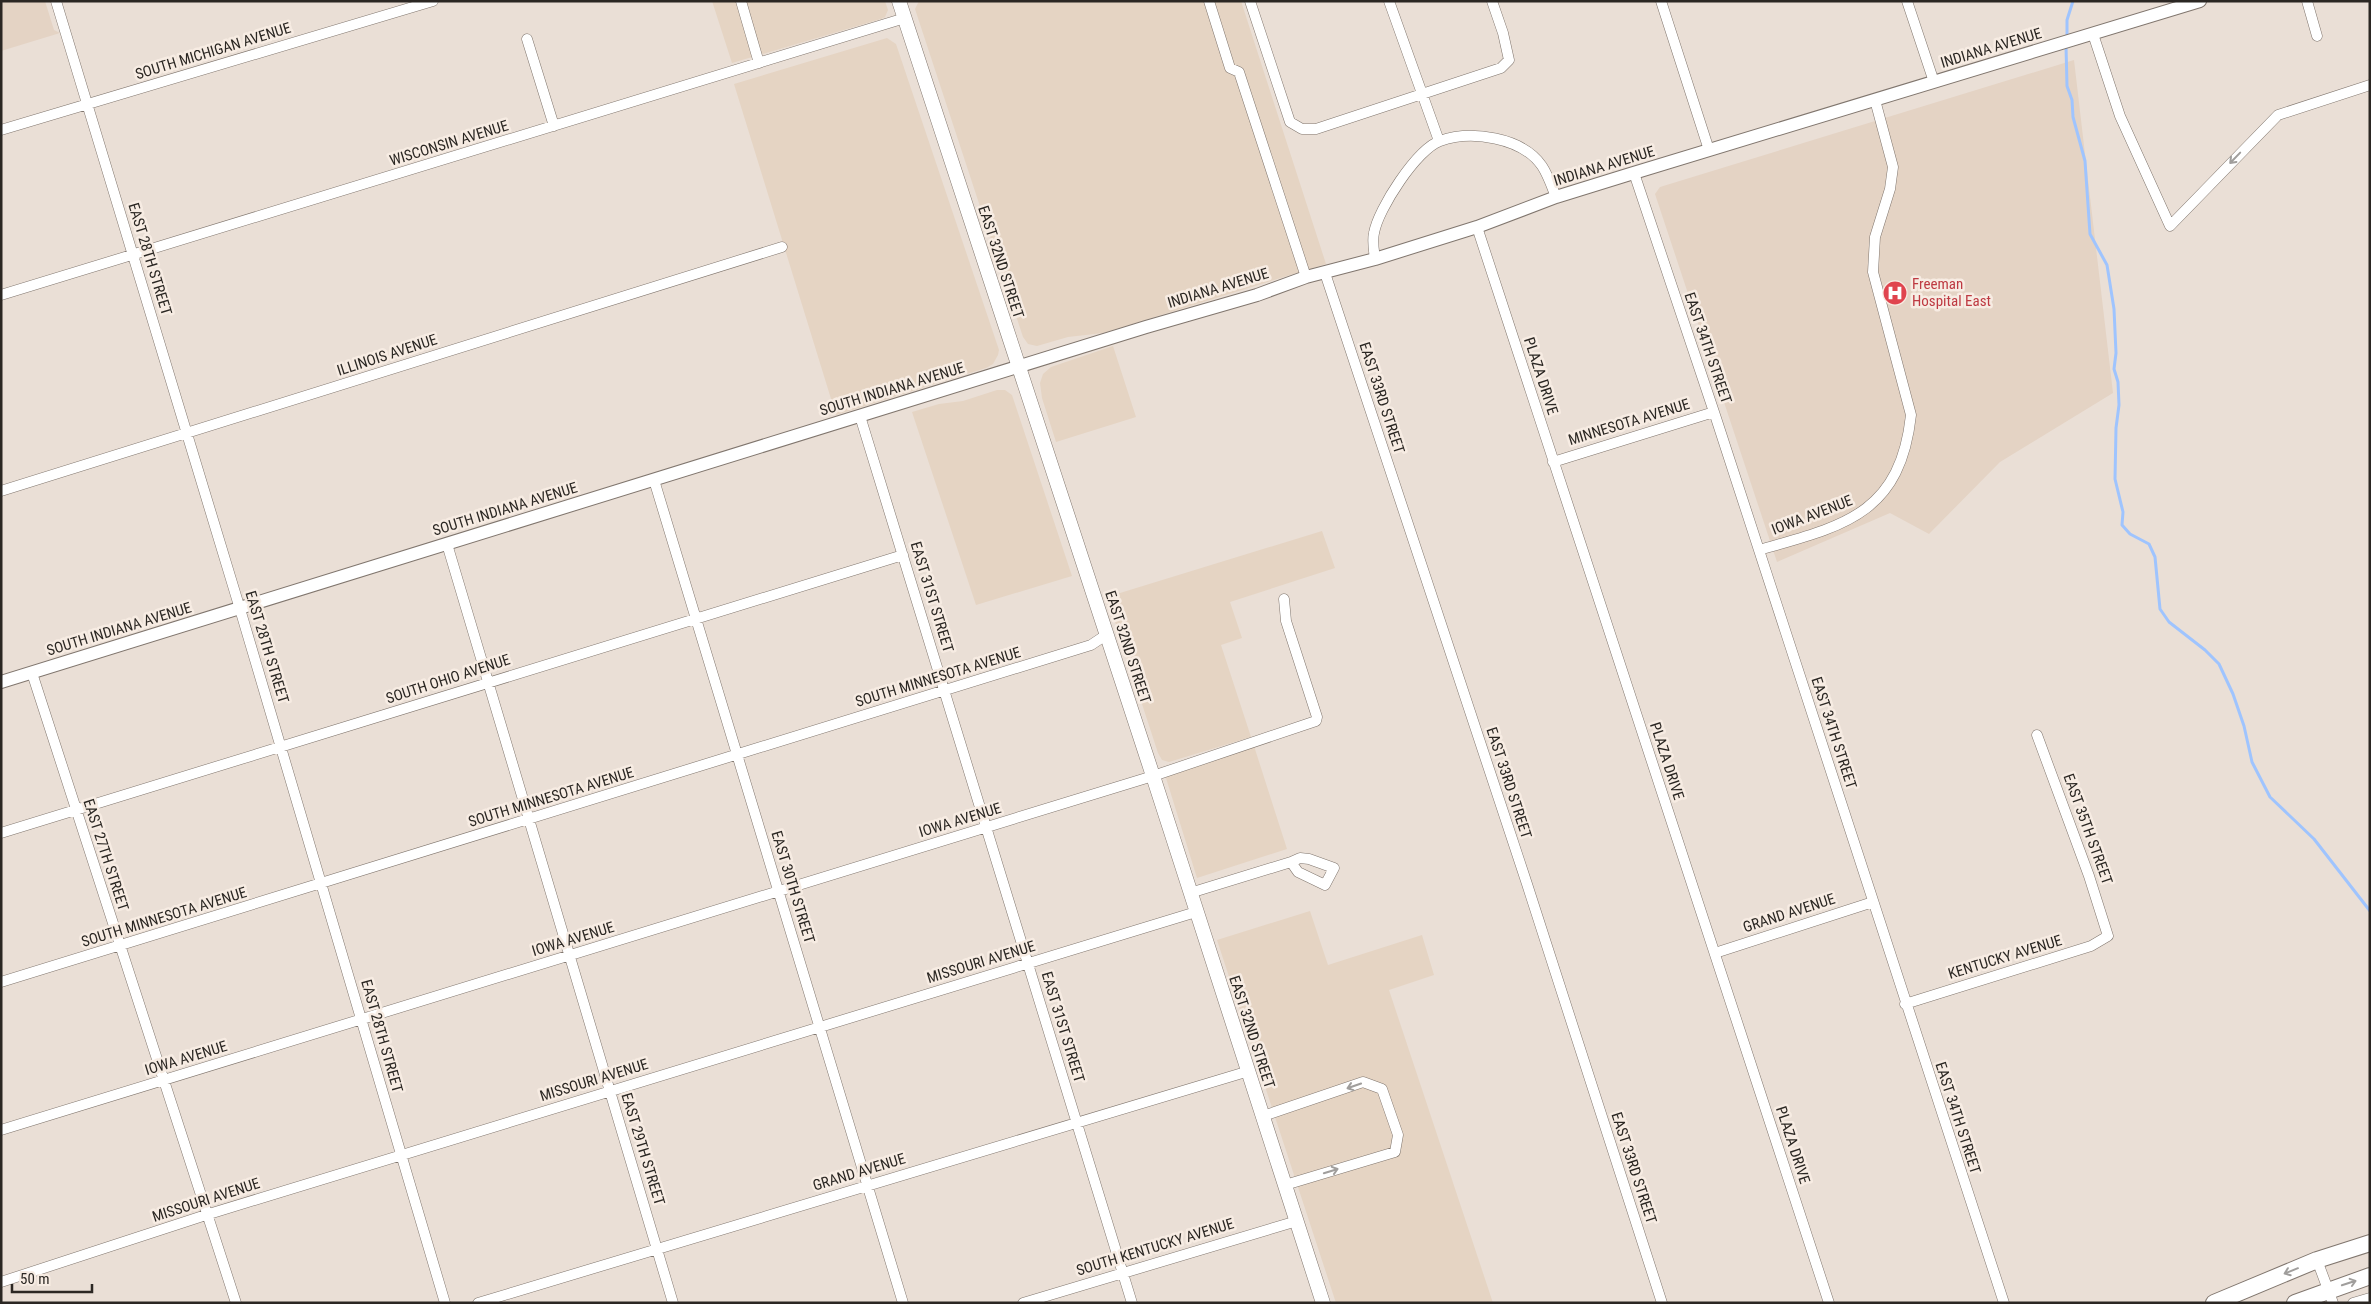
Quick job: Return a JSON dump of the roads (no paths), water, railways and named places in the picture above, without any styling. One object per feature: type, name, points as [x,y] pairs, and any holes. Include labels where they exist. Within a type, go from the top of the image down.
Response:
[{"type":"main road","name":"EAST 32ND STREET","points":[[899,1],[1153,776],[1323,1303]]},
{"type":"main road","points":[[2214,1303],[2317,1260],[2370,1243]]},
{"type":"main road","points":[[2296,1303],[2330,1296],[2370,1276]]},
{"type":"street","name":"EAST 28TH STREET","points":[[56,1],[240,609],[445,1303]]},
{"type":"street","name":"SOUTH MICHIGAN AVENUE","points":[[1,130],[433,1]]},
{"type":"street","points":[[741,1],[759,63]]},
{"type":"street","points":[[1209,1],[1230,68],[1239,72],[1306,277]]},
{"type":"street","points":[[1250,1],[1290,122],[1302,129],[1316,129],[1501,68],[1508,60],[1503,33],[1492,1]]},
{"type":"street","points":[[1390,1],[1439,141]]},
{"type":"street","points":[[1661,1],[1710,150]]},
{"type":"street","points":[[1907,1],[1934,82]]},
{"type":"street","name":"INDIANA AVENUE","points":[[1019,366],[1257,295],[1306,277],[1375,260],[1477,228],[1556,198],[1634,173],[2200,1]]},
{"type":"street","points":[[2307,1],[2317,36]]},
{"type":"street","name":"WISCONSIN AVENUE","points":[[1,295],[905,18]]},
{"type":"street","points":[[2093,34],[2120,116],[2170,226],[2269,123],[2283,111],[2370,85]]},
{"type":"street","points":[[527,39],[554,126]]},
{"type":"street","name":"IOWA AVENUE","points":[[1759,550],[1840,523],[1862,513],[1881,496],[1895,475],[1908,439],[1911,415],[1873,272],[1875,237],[1890,188],[1894,167],[1875,100]]},
{"type":"street","points":[[1375,260],[1374,232],[1390,196],[1405,172],[1430,147],[1439,141],[1467,137],[1493,138],[1509,142],[1542,165],[1556,198]]},
{"type":"street","name":"EAST 34TH STREET","points":[[1634,173],[1714,412],[2004,1303]]},
{"type":"street","name":"PLAZA DRIVE","points":[[1477,228],[1829,1303]]},
{"type":"street","name":"ILLINOIS AVENUE","points":[[1,491],[782,247]]},
{"type":"street","name":"EAST 33RD STREET","points":[[1325,273],[1662,1303]]},
{"type":"street","name":"SOUTH INDIANA AVENUE","points":[[1,682],[1019,366]]},
{"type":"street","name":"MINNESOTA AVENUE","points":[[1553,462],[1714,412]]},
{"type":"street","name":"EAST 31ST STREET","points":[[860,416],[1132,1303]]},
{"type":"street","name":"EAST 30TH STREET","points":[[654,480],[903,1303]]},
{"type":"street","name":"EAST 29TH STREET","points":[[447,544],[674,1303]]},
{"type":"street","name":"SOUTH OHIO AVENUE","points":[[1,833],[903,555]]},
{"type":"street","name":"IOWA AVENUE","points":[[1,1130],[1153,776],[1316,721],[1317,716],[1286,621],[1284,599]]},
{"type":"street","name":"SOUTH MINNESOTA AVENUE","points":[[1,982],[1091,645],[1106,634]]},
{"type":"street","name":"EAST 27TH STREET","points":[[32,673],[209,1214],[236,1303]]},
{"type":"street","name":"EAST 35TH STREET","points":[[2037,735],[2108,933]]},
{"type":"street","points":[[1190,893],[1291,862]]},
{"type":"street","name":"GRAND AVENUE","points":[[1715,953],[1873,902]]},
{"type":"street","name":"MISSOURI AVENUE","points":[[1,1282],[209,1214],[1196,912]]},
{"type":"street","name":"KENTUCKY AVENUE","points":[[1906,1004],[2091,946],[2103,940],[2108,933]]},
{"type":"street","name":"GRAND AVENUE","points":[[478,1303],[1249,1071]]},
{"type":"street","points":[[1263,1116],[1364,1082],[1382,1089],[1398,1135],[1395,1152],[1285,1186]]},
{"type":"street","name":"SOUTH KENTUCKY AVENUE","points":[[1023,1303],[1297,1221]]},
{"type":"street","points":[[2317,1260],[2330,1296]]},
{"type":"street","points":[[2353,1303],[2370,1298]]},
{"type":"waterway","points":[[2067,37],[2067,20],[2073,1]]},
{"type":"waterway","points":[[2066,46],[2067,86],[2072,100],[2073,117],[2085,161],[2090,234],[2107,265],[2114,309],[2116,353],[2114,369],[2118,382],[2119,405],[2116,428],[2115,479],[2123,512],[2122,525],[2130,534],[2149,544],[2155,557],[2160,609],[2169,622],[2205,650],[2219,664],[2233,694],[2244,726],[2252,762],[2270,797],[2314,839],[2370,911]]},
{"type":"place","name":"Freeman Hospital East","points":[[1895,293]]}]
